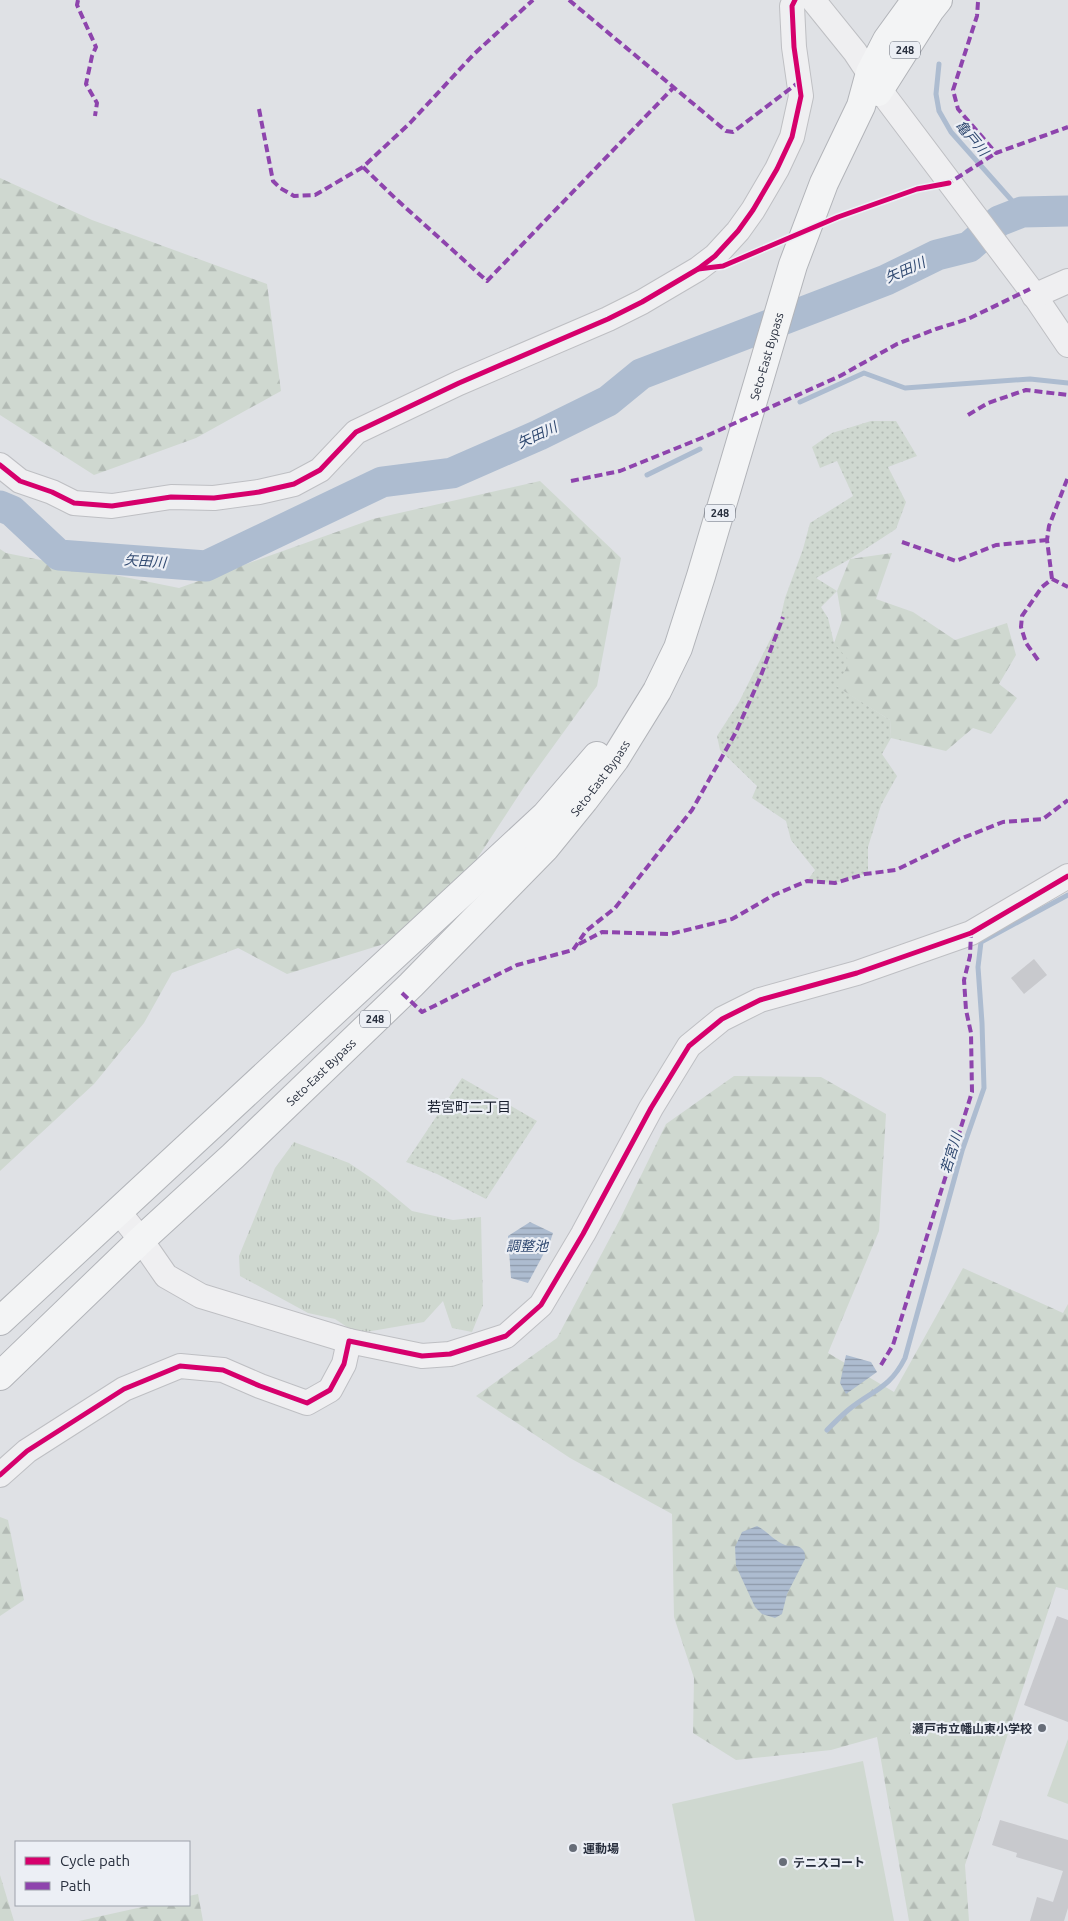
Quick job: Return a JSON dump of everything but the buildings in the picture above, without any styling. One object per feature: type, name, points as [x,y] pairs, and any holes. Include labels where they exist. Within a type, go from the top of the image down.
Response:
[{"type":"highway","name":"Seto-East Bypass","points":[[0,1376],[411,985],[545,848],[615,759],[657,691],[678,648],[702,576],[793,265],[824,183],[871,89],[887,40],[928,3]]},
{"type":"highway","name":"Seto-East Bypass","points":[[0,1321],[546,815],[606,744],[688,614]]},
{"type":"street","points":[[0,465],[20,481],[52,492],[74,503],[112,506],[171,497],[214,498],[259,492],[294,484],[320,470],[356,432],[459,383],[608,319],[642,302],[698,269],[715,256],[738,231],[753,210],[777,169],[792,136],[801,96],[794,47],[792,6],[795,0]]},
{"type":"street","points":[[813,0],[871,89],[955,191],[1068,344]]},
{"type":"street","points":[[1032,293],[1068,281]]},
{"type":"street","points":[[119,1212],[166,1276],[202,1296],[349,1340],[422,1356],[450,1354],[506,1336],[541,1305],[583,1234],[651,1108],[689,1046],[722,1019],[760,1000],[857,973],[971,933],[1068,876]]},
{"type":"street","points":[[0,1475],[27,1451],[124,1389],[180,1366],[224,1370],[260,1386],[307,1403],[330,1390],[344,1364],[349,1340]]},
{"type":"green space","points":[[0,178],[92,220],[267,284],[281,391],[196,438],[94,475],[0,415]]},
{"type":"green space","points":[[871,421],[896,421],[917,456],[888,467],[906,502],[896,529],[850,559],[816,578],[837,591],[821,607],[828,618],[834,643],[850,662],[836,686],[890,720],[891,738],[882,754],[897,776],[881,805],[868,847],[868,873],[835,883],[807,881],[815,870],[791,840],[786,821],[752,798],[757,786],[720,750],[717,736],[739,702],[780,620],[785,598],[803,549],[810,523],[853,496],[837,461],[820,468],[812,447],[832,433]]},
{"type":"green space","points":[[540,481],[621,558],[597,686],[526,784],[469,871],[410,936],[287,974],[238,948],[172,973],[144,1023],[94,1084],[0,1171],[0,549],[6,553],[179,588],[373,519]]},
{"type":"green space","points":[[892,553],[876,599],[913,612],[955,640],[1007,623],[1016,655],[999,684],[1017,698],[991,734],[973,728],[946,751],[891,738],[890,720],[835,686],[834,643],[842,620],[837,591],[850,559]]},
{"type":"green space","points":[[734,1076],[821,1077],[886,1114],[879,1231],[828,1353],[894,1392],[963,1268],[1063,1313],[1068,1304],[1068,1590],[1056,1587],[965,1865],[969,1921],[909,1921],[877,1737],[831,1750],[736,1760],[693,1733],[694,1678],[674,1617],[672,1514],[570,1458],[476,1396],[557,1338],[619,1221],[666,1124]]},
{"type":"green space","points":[[462,1078],[537,1121],[486,1199],[437,1174],[406,1162]]},
{"type":"green space","points":[[294,1142],[349,1163],[377,1182],[412,1211],[453,1220],[481,1217],[483,1305],[472,1332],[452,1328],[443,1301],[424,1322],[360,1333],[335,1319],[308,1313],[240,1276],[239,1256],[275,1168]]},
{"type":"green space","points":[[0,1517],[8,1520],[24,1600],[0,1616]]},
{"type":"green space","points":[[1068,1739],[1068,1804],[1047,1796]]},
{"type":"green space","name":"テニスコート","points":[[863,1761],[894,1921],[695,1921],[672,1804]]},
{"type":"green space","points":[[0,1875],[14,1921],[0,1921]]},
{"type":"green space","points":[[198,1894],[203,1921],[79,1921],[146,1906],[190,1906],[190,1896]]},
{"type":"water","name":"調整池","points":[[530,1222],[553,1233],[528,1283],[511,1278],[508,1236]]},
{"type":"water","points":[[846,1355],[871,1362],[877,1372],[846,1394],[840,1383]]},
{"type":"water","points":[[757,1526],[787,1546],[799,1547],[805,1554],[805,1559],[787,1594],[782,1614],[775,1618],[762,1614],[755,1607],[736,1566],[735,1547],[742,1532]]},
{"type":"waterway","name":"亀戸川","points":[[939,64],[936,94],[939,111],[951,132],[1022,212]]},
{"type":"waterway","name":"矢田川","points":[[0,506],[12,511],[59,555],[206,566],[382,482],[452,473],[539,435],[608,401],[641,374],[886,280],[937,255],[969,247],[999,221],[1022,212],[1068,211]]},
{"type":"waterway","points":[[800,402],[864,373],[905,388],[1030,379],[1068,383]]},
{"type":"waterway","points":[[647,475],[700,449]]},
{"type":"waterway","name":"若宮川","points":[[827,1430],[847,1411],[893,1377],[905,1358],[962,1151],[984,1088],[978,967],[981,942],[1068,895]]},
{"type":"marked path","points":[[78,0],[77,5],[96,47],[92,56],[86,84],[97,103],[95,116]]},
{"type":"marked path","points":[[259,109],[273,181],[280,188],[294,196],[315,195],[363,167],[410,123],[474,54],[533,0]]},
{"type":"marked path","points":[[569,0],[726,131],[733,132],[799,82]]},
{"type":"marked path","points":[[978,2],[977,16],[953,90],[958,109],[996,153],[1068,127]]},
{"type":"marked path","points":[[363,167],[487,281],[674,87]]},
{"type":"marked path","points":[[945,184],[996,153]]},
{"type":"marked path","points":[[571,481],[620,471],[704,437],[840,376],[897,344],[968,319],[1030,289]]},
{"type":"marked path","points":[[968,415],[988,403],[1026,390],[1068,395]]},
{"type":"marked path","points":[[1052,579],[1047,540],[1049,526],[1068,477]]},
{"type":"marked path","points":[[902,542],[956,561],[996,545],[1047,540]]},
{"type":"marked path","points":[[1038,660],[1026,643],[1021,627],[1022,616],[1042,587],[1052,579],[1068,587]]},
{"type":"marked path","points":[[402,993],[422,1012],[517,965],[573,950],[586,931],[615,908],[692,810],[736,732],[760,678],[783,617]]},
{"type":"marked path","points":[[579,944],[602,932],[670,934],[732,919],[774,895],[807,881],[835,883],[865,874],[896,870],[960,839],[1003,822],[1043,819],[1068,800]]},
{"type":"marked path","points":[[881,1365],[893,1345],[972,1092],[971,1033],[966,1010],[964,980],[970,956],[971,933]]},
{"type":"cycle path","points":[[0,465],[20,481],[52,492],[74,503],[112,506],[171,497],[214,498],[259,492],[294,484],[320,470],[356,432],[459,383],[608,319],[642,302],[698,269],[715,256],[738,231],[753,210],[777,169],[792,137],[801,96],[794,47],[792,6],[795,0]]},
{"type":"cycle path","points":[[698,269],[723,266],[838,217],[917,189],[949,183]]},
{"type":"cycle path","points":[[0,1475],[27,1451],[124,1389],[180,1366],[223,1370],[307,1403],[330,1390],[344,1364],[349,1341],[422,1356],[450,1354],[506,1336],[541,1305],[583,1234],[651,1108],[689,1046],[722,1019],[760,1000],[857,973],[971,933],[1068,876]]},
{"type":"place","name":"瀬戸市立幡山東小学校","points":[[1042,1728]]},
{"type":"place","name":"運動場","points":[[573,1848]]},
{"type":"place","name":"テニスコート","points":[[783,1862]]},
{"type":"district","name":"若宮町二丁目","points":[[469,1107]]}]
